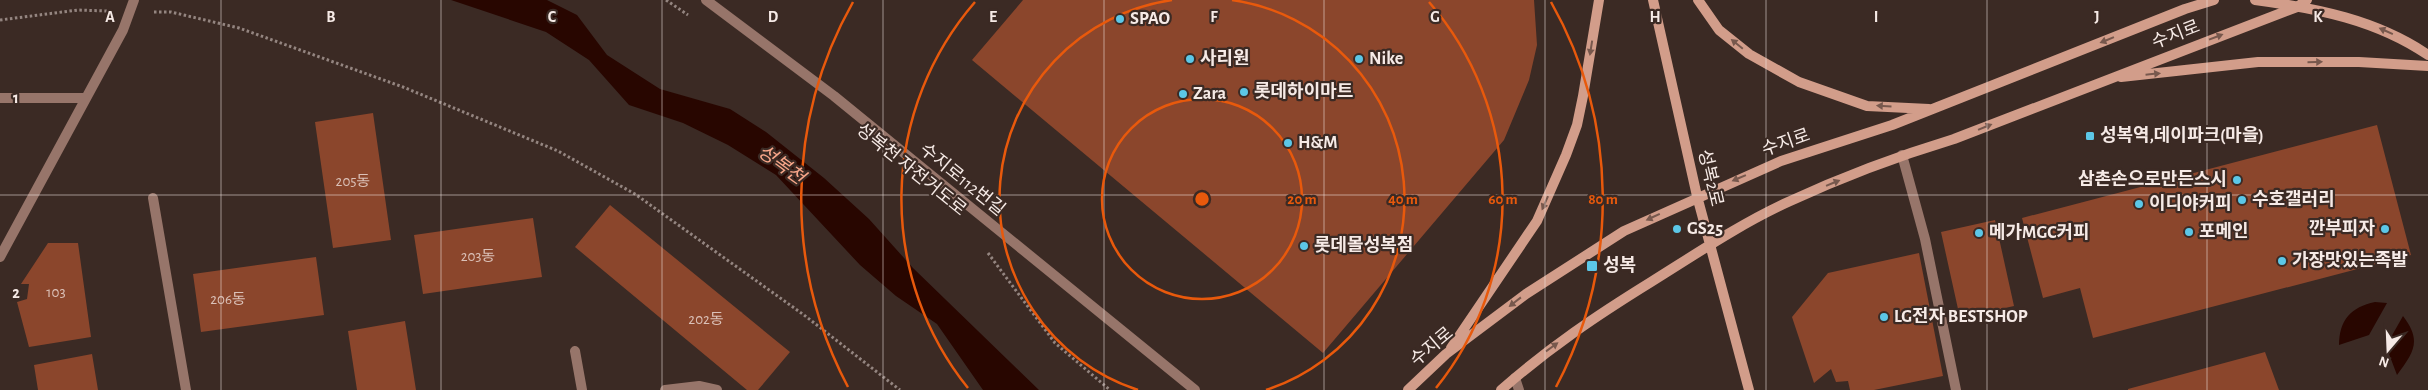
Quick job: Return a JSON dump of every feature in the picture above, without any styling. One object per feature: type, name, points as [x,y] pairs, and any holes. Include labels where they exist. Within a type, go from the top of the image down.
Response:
[{"type":"main road","points":[[1446,354],[1537,220],[1566,155],[1577,125],[1599,0]]},
{"type":"main road","name":"성복2로","points":[[1653,0],[1697,196],[1749,390]]},
{"type":"main road","points":[[1698,0],[1719,30],[1749,54],[1799,82],[1867,106],[1933,109]]},
{"type":"main road","points":[[2185,9],[2198,0]]},
{"type":"main road","name":"수지로","points":[[1408,390],[1446,354],[1526,294],[1624,231],[1697,196],[1780,161],[1892,125],[2185,9],[2214,0]]},
{"type":"main road","points":[[2255,0],[2322,11],[2368,24],[2410,43],[2428,55]]},
{"type":"main road","name":"수지로","points":[[1501,390],[1546,351],[1583,324],[1710,245],[1788,202],[1902,155],[1954,139],[2105,79],[2297,7],[2307,0]]},
{"type":"main road","points":[[2105,79],[2258,62],[2359,62],[2428,66]]},
{"type":"street","points":[[0,257],[123,30],[134,0]]},
{"type":"street","name":"수지로112번길","points":[[706,0],[834,96],[1194,390]]},
{"type":"street","points":[[0,98],[86,98]]},
{"type":"street","points":[[1902,155],[1925,239],[1956,390]]},
{"type":"street","points":[[153,198],[186,390]]},
{"type":"street","points":[[575,351],[582,390]]},
{"type":"street","points":[[1514,378],[1520,390]]},
{"type":"street","points":[[665,390],[699,386],[717,390]]},
{"type":"path","points":[[666,0],[690,16]]},
{"type":"path","points":[[0,20],[78,10],[115,11]]},
{"type":"path","points":[[152,12],[171,12],[239,28],[403,87],[558,151],[635,194],[804,315],[900,390]]},
{"type":"path","points":[[986,251],[1055,343],[1110,390]]},
{"type":"water","name":"성복천","points":[[451,0],[547,0],[577,15],[607,55],[660,89],[730,109],[766,132],[824,178],[869,219],[913,268],[1039,390],[983,390],[937,324],[896,296],[860,265],[776,175],[728,145],[683,123],[629,105],[589,60],[546,32]]},
{"type":"water","points":[[2375,302],[2387,303],[2369,335],[2339,345],[2341,328],[2348,316],[2359,307]]},
{"type":"water","points":[[2403,316],[2412,333],[2414,346],[2408,360],[2397,375],[2386,346]]},
{"type":"building","name":"롯데몰성복점","points":[[1023,0],[1534,0],[1537,45],[1529,80],[1504,140],[1323,353],[972,60]]},
{"type":"building","points":[[373,113],[391,240],[333,248],[315,122]]},
{"type":"building","points":[[2377,125],[2411,255],[2093,338],[2080,288],[2043,298],[2022,218]]},
{"type":"building","points":[[610,205],[790,352],[758,390],[747,390],[575,247]]},
{"type":"building","points":[[533,218],[542,277],[423,294],[414,235]]},
{"type":"building","points":[[1995,220],[2014,306],[1960,318],[1941,232]]},
{"type":"building","points":[[48,243],[78,243],[91,337],[29,347],[17,302],[27,299],[29,284],[21,284]]},
{"type":"building","points":[[1919,253],[1943,376],[1874,390],[1850,390],[1848,381],[1836,382],[1831,369],[1814,383],[1792,317],[1828,273]]},
{"type":"building","points":[[316,257],[324,315],[201,332],[193,274]]},
{"type":"building","points":[[405,321],[416,390],[357,390],[348,331]]},
{"type":"building","points":[[2265,352],[2279,390],[2128,390],[2128,389]]},
{"type":"building","points":[[92,354],[98,390],[38,390],[34,365]]},
{"type":"place","name":"SPAO","points":[[1120,19]]},
{"type":"place","name":"사리원","points":[[1190,59]]},
{"type":"place","name":"Nike","points":[[1359,59]]},
{"type":"place","name":"롯데하이마트","points":[[1244,92]]},
{"type":"place","name":"Zara","points":[[1183,94]]},
{"type":"place","name":"성복역,데이파크(마을)","points":[[2090,136]]},
{"type":"place","name":"H&M","points":[[1288,143]]},
{"type":"place","name":"삼촌손으로만든스시","points":[[2237,180]]},
{"type":"place","name":"수호갤러리","points":[[2242,200]]},
{"type":"place","name":"이디야커피","points":[[2139,204]]},
{"type":"place","name":"GS25","points":[[1677,229]]},
{"type":"place","name":"깐부피자","points":[[2385,229]]},
{"type":"place","name":"포메인","points":[[2189,232]]},
{"type":"place","name":"메가MGC커피","points":[[1979,233]]},
{"type":"place","name":"롯데몰성복점","points":[[1304,246]]},
{"type":"place","name":"가장맛있는족발","points":[[2282,261]]},
{"type":"place","name":"성복","points":[[1592,266]]},
{"type":"place","name":"LG전자 BESTSHOP","points":[[1884,317]]}]
